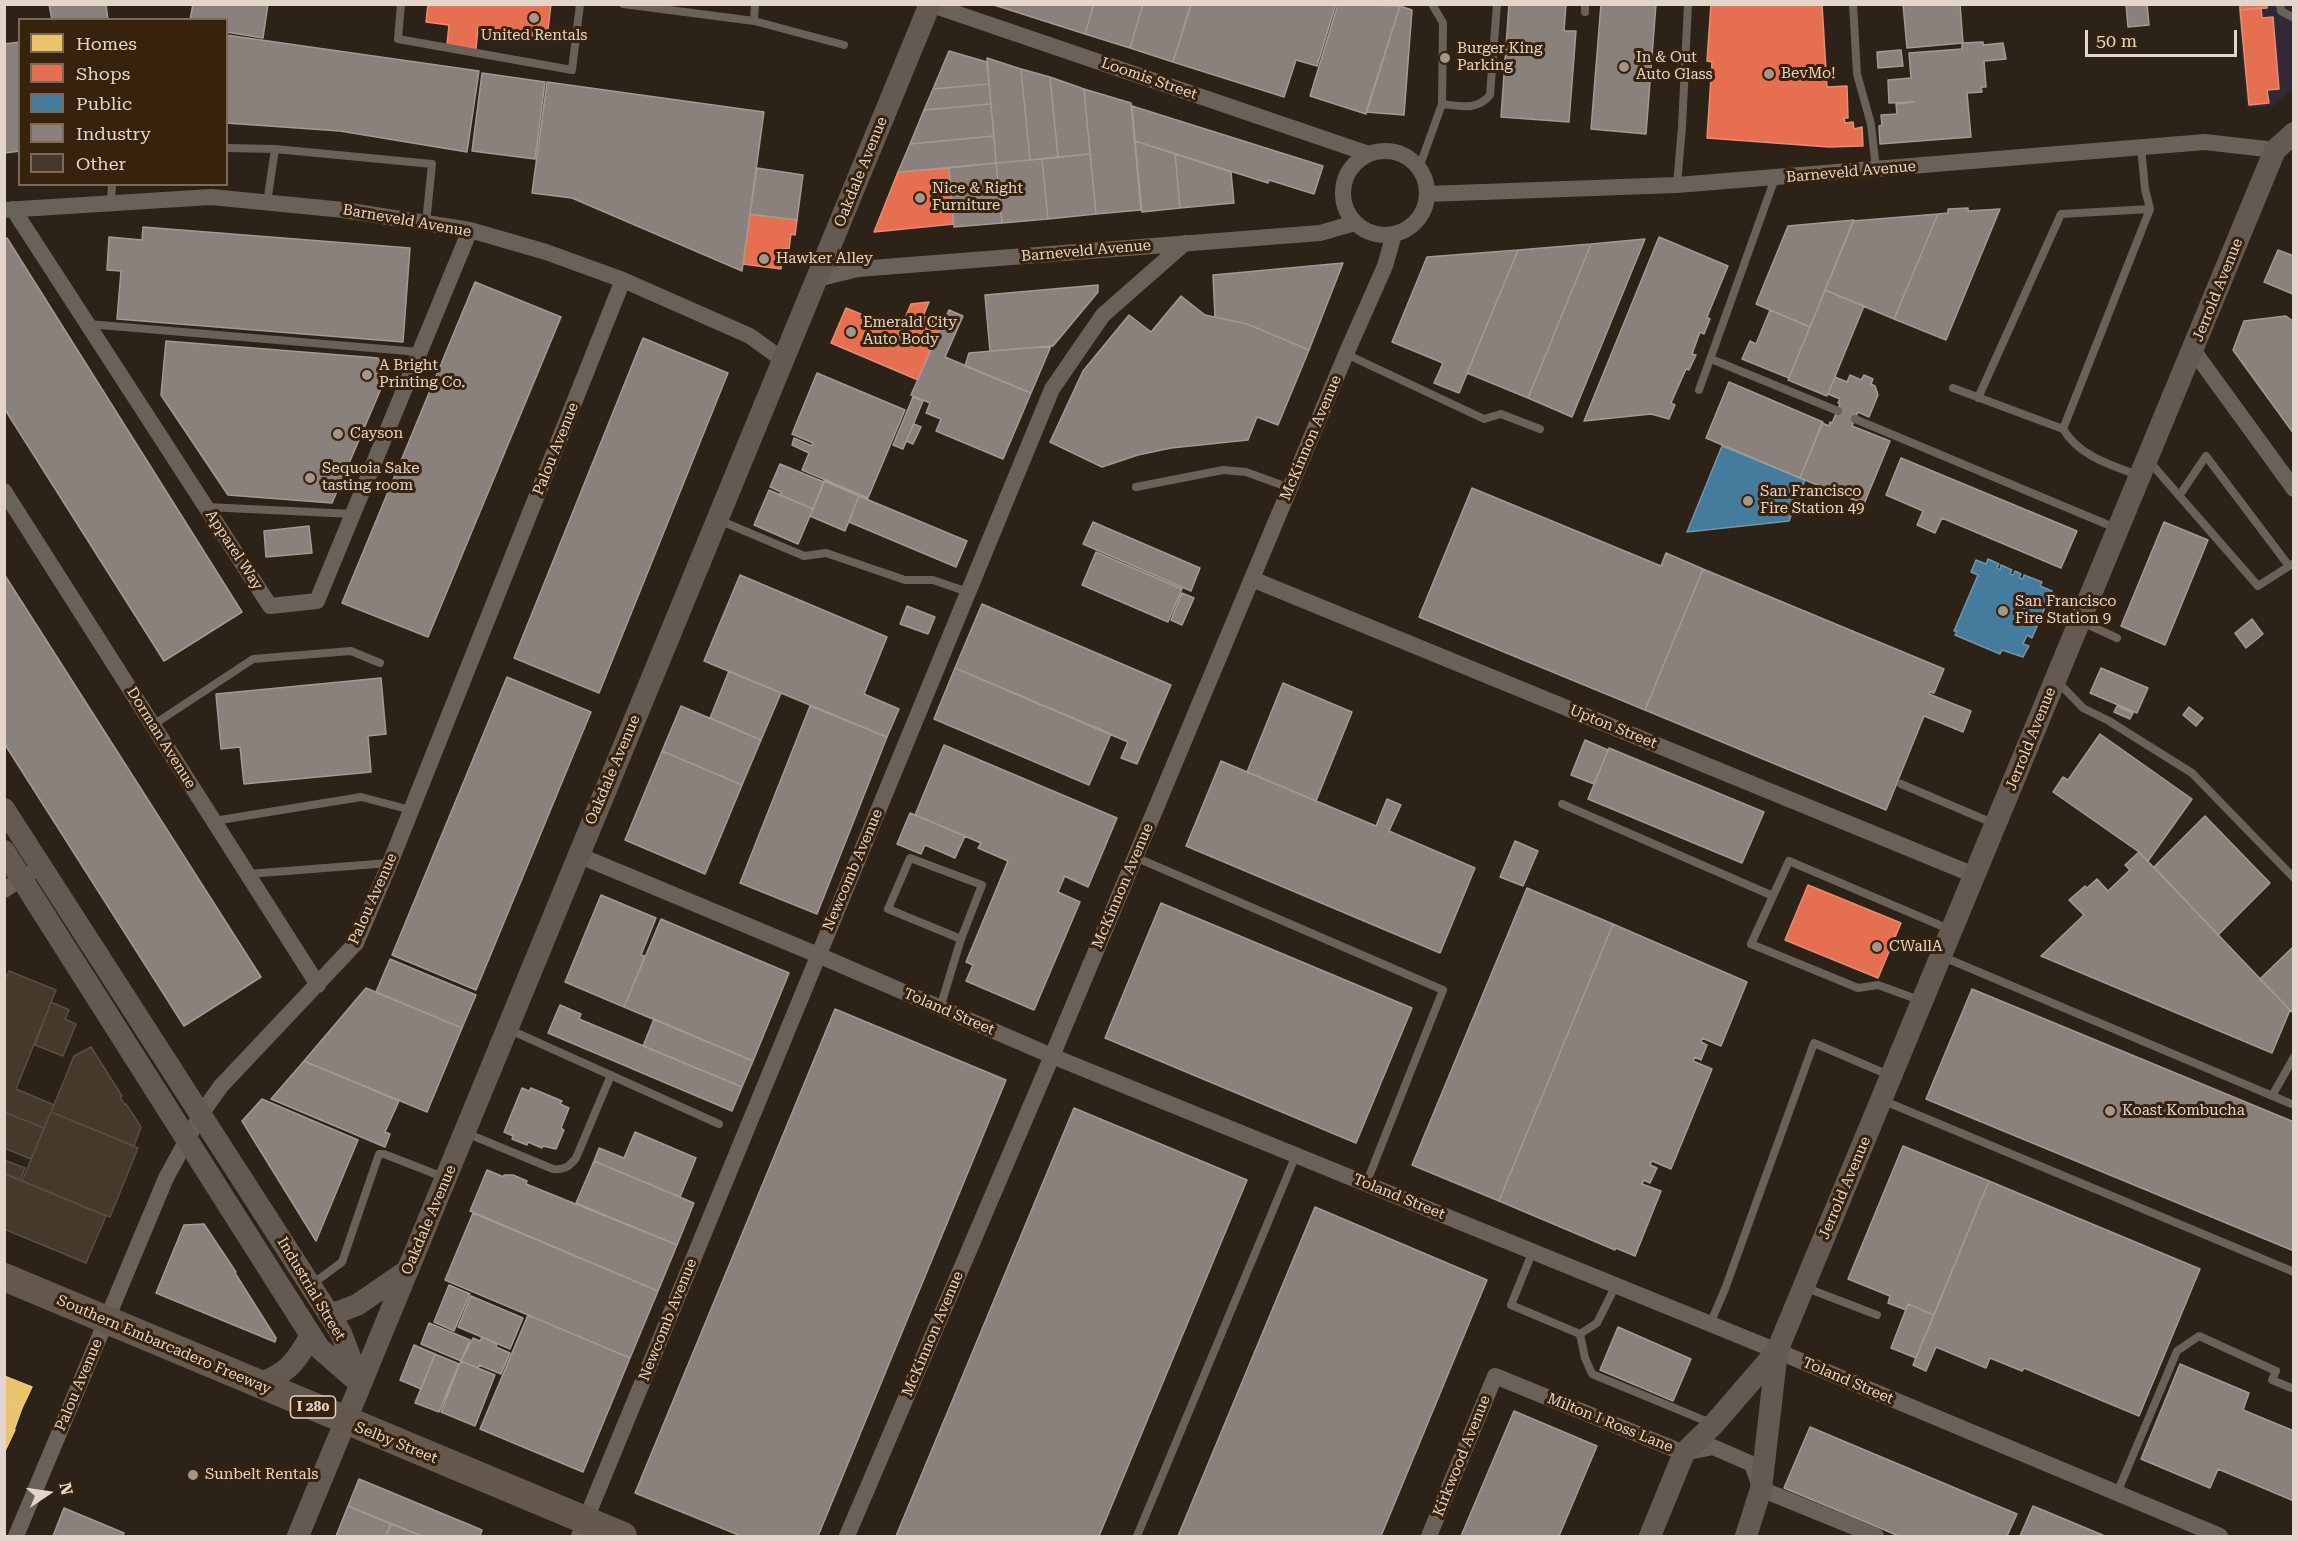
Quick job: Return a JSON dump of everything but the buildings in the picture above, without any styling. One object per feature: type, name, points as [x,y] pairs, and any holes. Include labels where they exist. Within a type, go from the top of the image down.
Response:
[{"type":"highway","name":"Southern Embarcadero Freeway","points":[[4,1279],[622,1536]]},
{"type":"highway","name":"Southern Embarcadero Freeway","points":[[4,1291],[586,1531]]},
{"type":"street","name":"Loomis Street","points":[[929,5],[1369,154]]},
{"type":"street","name":"Oakdale Avenue","points":[[298,1536],[929,5]]},
{"type":"street","name":"Barneveld Avenue","points":[[1427,194],[1677,185],[2141,146],[2288,139]]},
{"type":"street","name":"Jerrold Avenue","points":[[1746,1536],[1761,1489],[1777,1351],[2193,350],[2288,139]]},
{"type":"street","points":[[1383,151],[1396,152],[1409,158],[1419,168],[1425,180],[1427,194],[1424,208],[1417,220],[1407,229],[1394,234],[1380,235],[1367,231],[1355,223],[1345,205],[1343,185],[1348,172],[1357,161],[1369,154],[1383,151]]},
{"type":"street","name":"Barneveld Avenue","points":[[9,209],[212,197],[344,210],[470,231],[546,252],[623,280],[750,336],[783,360]]},
{"type":"street","name":"Apparel Way","points":[[9,209],[88,324],[270,606],[317,601],[470,231]]},
{"type":"street","name":"Barneveld Avenue","points":[[817,279],[858,269],[1320,234],[1355,223]]},
{"type":"street","name":"McKinnon Avenue","points":[[847,1536],[1385,266],[1394,234]]},
{"type":"street","name":"Newcomb Avenue","points":[[586,1531],[818,955],[1052,389],[1103,315],[1185,243]]},
{"type":"street","name":"Palou Avenue","points":[[16,1536],[166,1178],[187,1138],[221,1086],[356,943],[623,280]]},
{"type":"street","points":[[2193,350],[2294,489]]},
{"type":"street","name":"Dorman Avenue","points":[[4,491],[318,985]]},
{"type":"street","name":"Upton Street","points":[[1252,579],[1974,875]]},
{"type":"street","name":"Industrial Street","points":[[4,809],[330,1315],[341,1333],[360,1383]]},
{"type":"street","name":"Industrial Street","points":[[4,851],[13,884],[187,1138],[319,1348],[360,1383]]},
{"type":"street","name":"Toland Street","points":[[578,855],[1052,1056],[1777,1351],[2220,1536]]},
{"type":"street","points":[[13,884],[41,866]]},
{"type":"street","points":[[330,1315],[357,1305],[408,1270]]},
{"type":"street","name":"Selby Street","points":[[4,1279],[346,1422],[586,1531],[622,1536]]},
{"type":"street","points":[[255,1385],[273,1379],[289,1369],[300,1357],[311,1335]]},
{"type":"street","name":"Jerrold Avenue","points":[[1650,1536],[1684,1453],[1714,1424],[1777,1351]]},
{"type":"street","name":"Milton I Ross Lane","points":[[1496,1376],[1684,1453],[1713,1447],[1752,1464],[1761,1489]]},
{"type":"street","name":"Kirkwood Avenue","points":[[1430,1536],[1496,1376]]},
{"type":"street","points":[[1761,1489],[1876,1536]]},
{"type":"lane","points":[[401,4],[398,39],[572,70],[580,4]]},
{"type":"lane","points":[[623,4],[754,21],[844,45]]},
{"type":"lane","points":[[754,21],[755,4]]},
{"type":"lane","points":[[1419,168],[1442,104],[1443,23],[1431,4]]},
{"type":"lane","points":[[1442,104],[1471,107],[1484,102],[1490,95],[1497,4]]},
{"type":"lane","points":[[1677,185],[1688,4]]},
{"type":"lane","points":[[1853,4],[1857,74],[1871,124],[1876,170]]},
{"type":"lane","points":[[2280,4],[2281,11],[2294,18]]},
{"type":"lane","points":[[2063,429],[2150,209],[2141,146]]},
{"type":"lane","points":[[228,148],[275,149],[432,165],[426,223]]},
{"type":"lane","points":[[267,203],[275,149]]},
{"type":"lane","points":[[1699,390],[1775,178]]},
{"type":"lane","points":[[111,202],[112,186]]},
{"type":"lane","points":[[1978,398],[2061,214],[2150,209]]},
{"type":"lane","points":[[88,324],[420,352]]},
{"type":"lane","points":[[1346,354],[1484,419],[1502,414],[1540,429]]},
{"type":"lane","points":[[1711,358],[1838,411]]},
{"type":"lane","points":[[1953,388],[2063,429],[2071,442],[2098,461],[2144,468],[2179,496],[2258,586],[2291,564],[2206,456],[2179,496]]},
{"type":"lane","points":[[1855,419],[2118,529]]},
{"type":"lane","points":[[1136,487],[1223,470],[1246,472],[1290,488]]},
{"type":"lane","points":[[206,507],[353,514]]},
{"type":"lane","points":[[717,519],[804,556],[826,553],[905,580],[933,580],[968,592]]},
{"type":"lane","points":[[2080,621],[2117,638]]},
{"type":"lane","points":[[153,725],[253,659],[351,651],[380,663]]},
{"type":"lane","points":[[2056,679],[2083,708],[2109,721],[2192,773],[2294,878]]},
{"type":"lane","points":[[1900,784],[1996,825]]},
{"type":"lane","points":[[214,821],[361,797],[411,810]]},
{"type":"lane","points":[[1562,804],[1773,896]]},
{"type":"lane","points":[[1136,857],[1443,990],[1366,1184]]},
{"type":"lane","points":[[940,1008],[961,939],[982,885],[910,858],[888,909],[961,939]]},
{"type":"lane","points":[[1922,1001],[1878,986],[1858,988],[1751,944],[1789,861],[1951,930]]},
{"type":"lane","points":[[248,874],[390,863]]},
{"type":"lane","points":[[1941,956],[2294,1105]]},
{"type":"lane","points":[[508,1029],[719,1124]]},
{"type":"lane","points":[[1710,1324],[1814,1043],[1891,1076]]},
{"type":"lane","points":[[2272,1096],[2294,1057]]},
{"type":"lane","points":[[465,1132],[553,1168],[561,1169],[570,1166],[576,1158],[611,1076]]},
{"type":"lane","points":[[1881,1100],[2294,1272]]},
{"type":"lane","points":[[310,1285],[342,1262],[379,1154],[447,1178]]},
{"type":"lane","points":[[1137,1536],[1296,1155]]},
{"type":"lane","points":[[1532,1252],[1511,1305],[1580,1334]]},
{"type":"lane","points":[[1580,1334],[1597,1323],[1616,1285]]},
{"type":"lane","points":[[1803,1287],[1877,1315]]},
{"type":"lane","points":[[1580,1334],[1585,1358],[1592,1374],[1714,1424]]},
{"type":"lane","points":[[2116,1493],[2177,1351],[2199,1336],[2276,1371],[2272,1380],[2294,1389]]},
{"type":"shaded area","points":[[2238,5],[2293,5],[2293,88],[2273,106],[2247,108]]},
{"type":"place","name":"United Rentals","points":[[534,18]]},
{"type":"place","name":"Burger King Parking","points":[[1445,58]]},
{"type":"place","name":"In & Out Auto Glass","points":[[1624,67]]},
{"type":"place","name":"BevMo!","points":[[1769,74]]},
{"type":"place","name":"Nice & Right Furniture","points":[[920,198]]},
{"type":"place","name":"Hawker Alley","points":[[764,259]]},
{"type":"place","name":"Emerald City Auto Body","points":[[851,332]]},
{"type":"place","name":"A Bright Printing Co.","points":[[367,375]]},
{"type":"place","name":"Cayson","points":[[338,434]]},
{"type":"place","name":"Sequoia Sake tasting room","points":[[310,478]]},
{"type":"place","name":"San Francisco Fire Station 49","points":[[1748,501]]},
{"type":"place","name":"San Francisco Fire Station 9","points":[[2003,611]]},
{"type":"place","name":"CWallA","points":[[1877,947]]},
{"type":"place","name":"Koast Kombucha","points":[[2110,1111]]},
{"type":"place","name":"Sunbelt Rentals","points":[[193,1475]]}]
